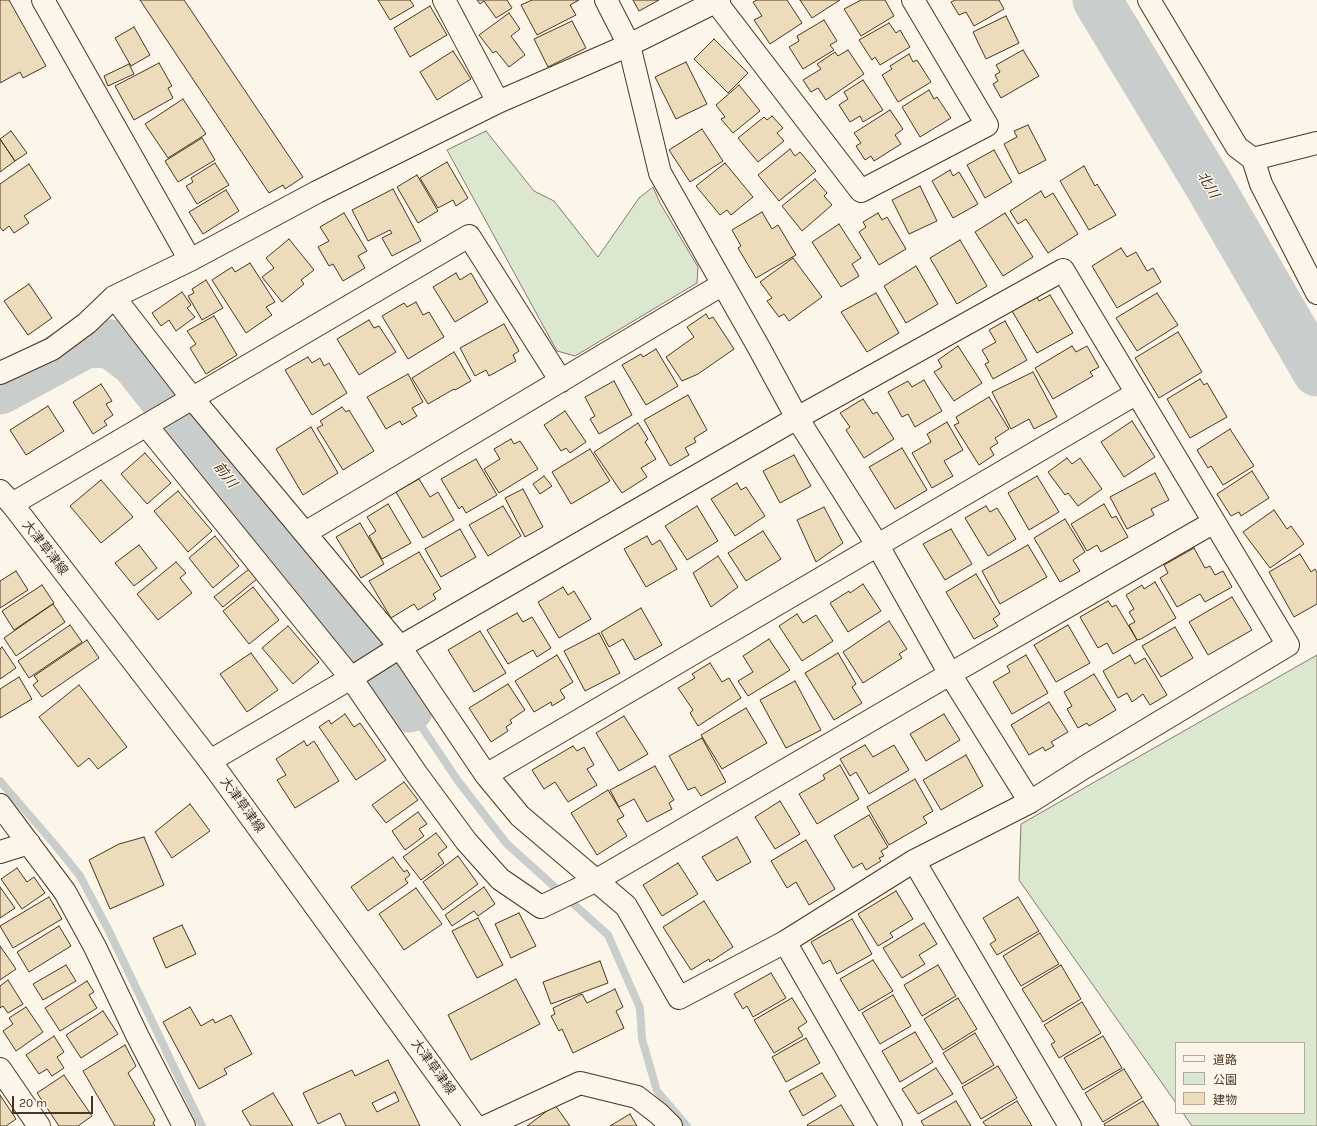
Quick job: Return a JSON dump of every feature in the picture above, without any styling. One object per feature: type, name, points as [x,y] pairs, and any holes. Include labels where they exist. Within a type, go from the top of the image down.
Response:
[{"type":"street","points":[[43,0],[190,260]]},
{"type":"street","points":[[444,0],[498,102]]},
{"type":"street","points":[[606,0],[629,45],[660,173],[797,418],[878,546],[950,674],[1030,802]]},
{"type":"street","points":[[0,373],[52,349],[87,323],[114,298],[190,260],[317,192],[498,102],[629,45],[717,1],[861,191],[987,125],[913,0]]},
{"type":"street","points":[[1149,0],[1238,148],[1253,159],[1261,184],[1317,293]]},
{"type":"street","points":[[1253,159],[1317,143]]},
{"type":"street","points":[[6,497],[152,421],[469,236],[561,381]]},
{"type":"street","points":[[114,298],[187,401],[305,533],[400,647],[486,775],[520,816],[626,906],[679,998],[785,942],[914,861],[1030,802],[1085,767],[1288,645],[1063,270],[797,418],[400,647],[351,678],[210,761]]},
{"type":"street","points":[[305,533],[723,284]]},
{"type":"street","points":[[486,775],[1136,393]]},
{"type":"street","points":[[152,421],[351,678],[466,841],[500,879],[541,907],[595,880],[1214,522]]},
{"type":"street","name":"大津草津線","points":[[6,497],[210,761],[476,1126]]},
{"type":"street","points":[[0,805],[65,892],[95,947],[137,1035],[184,1126]]},
{"type":"street","points":[[0,852],[29,843]]},
{"type":"street","points":[[914,861],[1070,1126]]},
{"type":"street","points":[[785,942],[891,1126]]},
{"type":"street","points":[[0,1069],[39,1126]]},
{"type":"street","points":[[487,1126],[580,1083],[637,1097],[659,1114],[671,1126]]},
{"type":"green space","points":[[486,131],[534,191],[554,201],[598,257],[639,198],[653,187],[660,203],[698,267],[697,283],[575,356],[557,351],[447,150]]},
{"type":"green space","points":[[1317,655],[1317,1126],[1192,1126],[1184,1114],[1305,1114],[1305,1042],[1175,1042],[1175,1102],[1019,880],[1021,824]]},
{"type":"building","points":[[0,0],[9,0],[46,66],[23,78],[20,72],[0,83]]},
{"type":"building","points":[[140,0],[184,0],[303,177],[285,189],[283,185],[269,193]]},
{"type":"building","points":[[378,0],[410,0],[414,6],[390,20]]},
{"type":"building","points":[[477,0],[507,0],[512,8],[496,18],[484,1],[480,4]]},
{"type":"building","points":[[532,0],[579,0],[570,5],[576,15],[537,35],[521,5]]},
{"type":"building","points":[[633,0],[659,0],[639,11]]},
{"type":"building","points":[[757,0],[787,0],[802,23],[770,44],[754,20],[762,16],[753,2]]},
{"type":"building","points":[[800,0],[840,0],[812,18]]},
{"type":"building","points":[[861,0],[885,0],[894,16],[861,36],[844,9]]},
{"type":"building","points":[[955,0],[999,0],[1004,9],[974,26],[966,12],[959,15],[951,2]]},
{"type":"building","points":[[430,6],[447,35],[410,57],[394,28]]},
{"type":"building","points":[[509,13],[520,29],[511,36],[525,55],[509,67],[496,51],[493,53],[479,35]]},
{"type":"building","points":[[1006,16],[1019,43],[986,59],[973,32]]},
{"type":"building","points":[[824,20],[837,41],[830,45],[834,50],[803,69],[789,47],[799,41],[797,36]]},
{"type":"building","points":[[572,21],[586,48],[548,67],[534,39]]},
{"type":"building","points":[[889,23],[896,33],[900,30],[910,47],[880,65],[875,57],[872,60],[859,40]]},
{"type":"building","points":[[134,27],[150,55],[131,66],[115,38]]},
{"type":"building","points":[[714,39],[748,73],[728,93],[694,59]]},
{"type":"building","points":[[848,50],[864,74],[826,100],[818,88],[811,92],[803,80],[821,69],[817,64],[835,52],[838,56]]},
{"type":"building","points":[[1023,50],[1039,76],[1001,98],[993,84],[998,81],[995,75],[1000,72],[996,65]]},
{"type":"building","points":[[453,51],[471,79],[437,100],[420,72]]},
{"type":"building","points":[[909,54],[913,62],[917,60],[931,82],[898,102],[882,75],[892,69],[890,66]]},
{"type":"building","points":[[686,62],[707,104],[676,119],[655,77]]},
{"type":"building","points":[[159,63],[172,86],[168,88],[173,98],[134,120],[115,86]]},
{"type":"building","points":[[129,64],[134,74],[108,86],[104,76]]},
{"type":"building","points":[[863,80],[883,110],[863,122],[860,116],[850,122],[839,105],[848,99],[844,92]]},
{"type":"building","points":[[739,85],[760,111],[733,133],[721,119],[725,117],[716,105]]},
{"type":"building","points":[[929,90],[934,99],[937,97],[951,118],[920,137],[902,107]]},
{"type":"building","points":[[183,99],[206,134],[168,158],[145,124]]},
{"type":"building","points":[[890,110],[903,129],[895,135],[901,144],[874,161],[871,156],[865,160],[856,146],[861,143],[854,133]]},
{"type":"building","points":[[772,116],[783,128],[777,133],[784,141],[758,162],[738,138],[764,117],[767,120]]},
{"type":"building","points":[[1028,125],[1046,160],[1019,174],[1004,144],[1017,137],[1014,131]]},
{"type":"building","points":[[702,129],[723,161],[690,182],[669,150]]},
{"type":"building","points":[[11,131],[27,153],[15,161],[0,139]]},
{"type":"building","points":[[202,138],[215,160],[178,182],[165,161]]},
{"type":"building","points":[[0,139],[15,161],[0,172]]},
{"type":"building","points":[[790,149],[795,156],[800,152],[816,171],[779,201],[758,175]]},
{"type":"building","points":[[994,150],[1012,182],[985,198],[967,165]]},
{"type":"building","points":[[447,162],[468,198],[456,206],[453,200],[438,208],[420,178]]},
{"type":"building","points":[[215,163],[229,185],[197,204],[186,186],[193,182],[191,178]]},
{"type":"building","points":[[725,163],[753,197],[731,215],[727,210],[720,215],[696,186]]},
{"type":"building","points":[[29,164],[51,198],[24,216],[29,223],[14,233],[9,226],[3,231],[0,227],[0,184]]},
{"type":"building","points":[[1084,166],[1095,186],[1097,184],[1116,215],[1089,230],[1060,181]]},
{"type":"building","points":[[950,170],[953,176],[959,172],[978,204],[953,218],[932,181]]},
{"type":"building","points":[[417,175],[438,211],[418,223],[397,187]]},
{"type":"building","points":[[815,179],[827,193],[824,196],[832,205],[802,231],[782,206]]},
{"type":"building","points":[[920,186],[937,221],[909,234],[892,200]]},
{"type":"building","points":[[393,189],[421,241],[392,256],[382,238],[392,233],[390,230],[368,241],[352,210]]},
{"type":"building","points":[[226,190],[239,211],[203,234],[189,212]]},
{"type":"building","points":[[1041,191],[1045,198],[1053,193],[1078,234],[1048,253],[1026,219],[1018,224],[1010,211]]},
{"type":"building","points":[[762,212],[772,229],[778,225],[796,255],[756,278],[738,248],[741,246],[732,230]]},
{"type":"building","points":[[344,213],[367,251],[358,256],[365,268],[343,281],[333,264],[329,266],[318,247],[329,241],[320,227]]},
{"type":"building","points":[[878,213],[882,220],[887,217],[906,249],[879,265],[859,232],[866,227],[863,222]]},
{"type":"building","points":[[1005,213],[1033,257],[1003,276],[975,232]]},
{"type":"building","points":[[839,224],[861,258],[852,264],[859,276],[841,287],[812,242]]},
{"type":"building","points":[[289,239],[314,270],[301,280],[304,284],[282,302],[262,277],[274,268],[266,258]]},
{"type":"building","points":[[960,240],[987,286],[957,304],[930,258]]},
{"type":"building","points":[[1121,248],[1127,257],[1136,252],[1147,271],[1153,268],[1161,282],[1117,308],[1092,266]]},
{"type":"building","points":[[793,258],[822,297],[789,321],[784,314],[779,317],[767,301],[772,298],[760,282]]},
{"type":"building","points":[[250,263],[275,302],[266,307],[272,315],[246,333],[212,280],[232,267],[235,272]]},
{"type":"building","points":[[916,266],[938,304],[906,323],[884,286]]},
{"type":"building","points":[[456,273],[460,280],[471,273],[488,302],[455,322],[433,287]]},
{"type":"building","points":[[206,280],[223,308],[202,320],[188,296],[194,293],[192,289]]},
{"type":"building","points":[[29,284],[52,318],[28,335],[4,301]]},
{"type":"building","points":[[182,292],[191,305],[187,308],[195,317],[176,331],[169,320],[161,326],[152,313]]},
{"type":"building","points":[[876,293],[899,333],[867,352],[841,312]]},
{"type":"building","points":[[1157,293],[1178,325],[1137,351],[1116,318]]},
{"type":"building","points":[[1050,295],[1073,333],[1037,353],[1012,311],[1037,297],[1039,301]]},
{"type":"building","points":[[416,302],[423,315],[429,312],[444,337],[408,359],[382,316],[404,303],[407,307]]},
{"type":"building","points":[[706,314],[709,319],[713,317],[734,349],[698,374],[682,381],[666,357],[694,337],[687,327]]},
{"type":"building","points":[[214,316],[237,355],[206,374],[190,348],[196,344],[187,331]]},
{"type":"building","points":[[369,320],[374,328],[379,326],[396,352],[359,375],[337,339]]},
{"type":"building","points":[[1005,321],[1027,360],[993,379],[985,364],[989,362],[982,350],[996,342],[989,330]]},
{"type":"building","points":[[504,324],[519,351],[513,355],[516,361],[489,376],[486,370],[475,376],[460,348]]},
{"type":"building","points":[[1178,332],[1202,372],[1159,398],[1135,358]]},
{"type":"building","points":[[958,346],[982,383],[954,401],[934,372],[942,367],[938,360]]},
{"type":"building","points":[[1072,346],[1076,352],[1087,346],[1099,367],[1090,372],[1093,376],[1053,399],[1035,368]]},
{"type":"building","points":[[656,349],[678,386],[646,405],[622,365],[641,354],[643,357]]},
{"type":"building","points":[[454,352],[471,381],[428,404],[412,378]]},
{"type":"building","points":[[308,357],[312,363],[320,358],[324,366],[329,363],[347,393],[312,415],[285,370]]},
{"type":"building","points":[[1033,372],[1057,417],[1034,429],[1029,419],[1011,429],[992,392]]},
{"type":"building","points":[[408,374],[423,402],[412,408],[417,416],[402,425],[400,421],[386,429],[367,397]]},
{"type":"building","points":[[1200,379],[1204,385],[1207,383],[1227,417],[1190,438],[1167,399]]},
{"type":"building","points":[[924,380],[942,411],[915,427],[908,414],[902,417],[888,392],[908,381],[912,387]]},
{"type":"building","points":[[614,381],[632,415],[599,434],[590,419],[595,416],[585,397]]},
{"type":"building","points":[[101,384],[112,401],[106,404],[113,415],[104,421],[107,425],[93,434],[73,402]]},
{"type":"building","points":[[688,395],[707,430],[694,438],[696,442],[685,448],[689,455],[670,466],[644,420]]},
{"type":"building","points":[[989,397],[1009,429],[995,438],[998,443],[990,448],[994,455],[979,465],[954,425],[959,423],[956,417]]},
{"type":"building","points":[[863,399],[873,414],[877,412],[894,439],[864,458],[846,430],[850,427],[840,413]]},
{"type":"building","points":[[48,406],[64,431],[26,455],[10,430]]},
{"type":"building","points":[[342,407],[346,412],[349,410],[374,451],[343,470],[317,428],[323,425],[320,421]]},
{"type":"building","points":[[565,411],[586,442],[570,453],[566,448],[561,451],[544,425]]},
{"type":"building","points":[[1132,421],[1155,457],[1124,477],[1101,442]]},
{"type":"building","points":[[947,422],[963,450],[944,461],[953,476],[932,488],[912,453],[931,442],[927,434]]},
{"type":"building","points":[[638,423],[648,439],[645,442],[656,459],[641,468],[647,477],[622,493],[594,452]]},
{"type":"building","points":[[311,427],[338,473],[303,495],[276,449]]},
{"type":"building","points":[[1230,429],[1254,466],[1223,485],[1211,466],[1208,468],[1197,450]]},
{"type":"building","points":[[511,439],[514,444],[520,441],[538,469],[499,493],[484,469],[500,459],[494,449]]},
{"type":"building","points":[[902,448],[927,490],[895,509],[869,467]]},
{"type":"building","points":[[590,449],[610,481],[571,504],[552,472]]},
{"type":"building","points":[[145,453],[171,483],[147,504],[121,474]]},
{"type":"building","points":[[794,455],[811,486],[780,503],[763,471]]},
{"type":"building","points":[[1067,458],[1072,464],[1080,458],[1102,489],[1078,506],[1068,493],[1065,495],[1048,472]]},
{"type":"building","points":[[476,459],[497,495],[466,513],[462,506],[459,509],[441,479]]},
{"type":"building","points":[[1252,471],[1269,498],[1241,516],[1239,512],[1231,516],[1217,494]]},
{"type":"building","points":[[1155,473],[1169,500],[1151,509],[1154,515],[1127,529],[1110,497]]},
{"type":"building","points":[[544,476],[552,486],[540,494],[533,484]]},
{"type":"building","points":[[1037,476],[1059,512],[1029,530],[1008,493]]},
{"type":"building","points":[[419,479],[430,497],[438,492],[454,520],[423,538],[396,492]]},
{"type":"building","points":[[101,480],[133,517],[101,543],[70,506]]},
{"type":"building","points":[[737,483],[741,490],[746,487],[765,516],[735,536],[711,499]]},
{"type":"building","points":[[523,489],[543,527],[525,537],[505,498]]},
{"type":"building","points":[[178,491],[212,531],[188,552],[154,511]]},
{"type":"building","points":[[388,504],[411,543],[382,559],[369,536],[376,531],[367,517]]},
{"type":"building","points":[[1104,504],[1112,518],[1116,516],[1128,537],[1101,552],[1097,545],[1087,551],[1071,524]]},
{"type":"building","points":[[503,506],[521,536],[488,556],[469,525]]},
{"type":"building","points":[[697,506],[718,541],[687,560],[665,526]]},
{"type":"building","points":[[986,506],[990,512],[997,508],[1016,539],[988,556],[965,518]]},
{"type":"building","points":[[824,507],[843,543],[816,562],[797,520]]},
{"type":"building","points":[[1274,510],[1287,529],[1291,526],[1304,544],[1270,568],[1243,532]]},
{"type":"building","points":[[1065,519],[1085,552],[1073,560],[1080,571],[1060,582],[1034,538]]},
{"type":"building","points":[[360,523],[384,564],[361,578],[336,537]]},
{"type":"building","points":[[460,529],[476,557],[441,577],[425,549]]},
{"type":"building","points":[[951,529],[972,564],[945,580],[923,544]]},
{"type":"building","points":[[763,531],[781,559],[746,581],[728,553]]},
{"type":"building","points":[[215,536],[239,566],[213,588],[189,558]]},
{"type":"building","points":[[647,536],[652,545],[660,540],[677,569],[646,587],[624,549]]},
{"type":"building","points":[[139,545],[157,568],[134,586],[115,563]]},
{"type":"building","points":[[1028,545],[1047,577],[1000,604],[982,571]]},
{"type":"building","points":[[1194,548],[1205,568],[1210,566],[1215,575],[1223,571],[1232,587],[1205,602],[1200,594],[1177,607],[1160,578],[1168,573],[1164,565]]},
{"type":"building","points":[[419,552],[441,589],[433,594],[436,599],[418,610],[414,604],[391,618],[369,581]]},
{"type":"building","points":[[1300,554],[1311,572],[1315,569],[1317,572],[1317,604],[1294,617],[1269,572]]},
{"type":"building","points":[[718,556],[738,587],[711,607],[693,573]]},
{"type":"building","points":[[176,562],[186,573],[180,578],[192,593],[158,620],[137,594]]},
{"type":"building","points":[[249,569],[257,579],[223,607],[214,597]]},
{"type":"building","points":[[16,571],[28,590],[0,608],[0,581]]},
{"type":"building","points":[[976,574],[1000,614],[993,619],[998,626],[974,639],[946,592]]},
{"type":"building","points":[[1155,582],[1176,618],[1137,640],[1129,625],[1135,622],[1129,612],[1134,609],[1126,595],[1142,585],[1144,589]]},
{"type":"building","points":[[863,584],[881,611],[848,632],[830,603],[849,591],[850,593]]},
{"type":"building","points":[[42,585],[54,603],[14,630],[2,611]]},
{"type":"building","points":[[253,587],[279,620],[249,644],[223,611]]},
{"type":"building","points":[[563,587],[568,595],[574,591],[591,619],[559,638],[538,602]]},
{"type":"building","points":[[1232,597],[1252,630],[1208,655],[1189,622]]},
{"type":"building","points":[[1108,601],[1112,607],[1116,605],[1137,640],[1113,654],[1107,643],[1098,648],[1080,617]]},
{"type":"building","points":[[53,604],[65,622],[16,656],[4,638]]},
{"type":"building","points":[[641,608],[662,645],[635,660],[623,639],[609,647],[601,632]]},
{"type":"building","points":[[517,613],[523,622],[532,617],[551,648],[537,657],[533,650],[508,664],[487,630]]},
{"type":"building","points":[[797,614],[803,623],[816,615],[833,641],[802,661],[779,626]]},
{"type":"building","points":[[889,621],[907,649],[899,654],[902,658],[863,683],[843,652]]},
{"type":"building","points":[[70,625],[82,642],[29,678],[18,661]]},
{"type":"building","points":[[1068,625],[1090,663],[1056,682],[1034,645]]},
{"type":"building","points":[[288,626],[319,662],[293,684],[262,648]]},
{"type":"building","points":[[1175,627],[1193,658],[1161,677],[1142,646]]},
{"type":"building","points":[[480,631],[506,673],[474,692],[448,650]]},
{"type":"building","points":[[599,633],[620,673],[585,691],[564,651]]},
{"type":"building","points":[[769,639],[790,670],[748,696],[738,681],[753,672],[743,656]]},
{"type":"building","points":[[87,640],[99,658],[42,697],[33,685],[38,681],[34,676]]},
{"type":"building","points":[[2,647],[16,668],[0,679],[0,649]]},
{"type":"building","points":[[251,653],[278,690],[247,712],[220,674]]},
{"type":"building","points":[[838,653],[856,684],[852,687],[862,703],[834,720],[805,673]]},
{"type":"building","points":[[557,655],[573,682],[560,690],[565,698],[552,706],[551,702],[534,712],[515,681]]},
{"type":"building","points":[[1026,655],[1048,693],[1012,714],[993,682],[1010,672],[1007,666]]},
{"type":"building","points":[[1130,655],[1135,664],[1145,658],[1167,695],[1150,705],[1143,694],[1132,702],[1127,693],[1118,698],[1103,671]]},
{"type":"building","points":[[710,663],[722,682],[729,678],[741,698],[698,726],[690,713],[693,710],[678,688],[695,678],[692,674]]},
{"type":"building","points":[[1094,674],[1116,710],[1089,726],[1087,723],[1078,728],[1067,709],[1072,706],[1064,692]]},
{"type":"building","points":[[19,677],[32,699],[0,718],[0,689]]},
{"type":"building","points":[[795,681],[821,730],[786,748],[760,700]]},
{"type":"building","points":[[508,684],[525,710],[510,720],[512,723],[506,727],[508,731],[491,742],[469,708]]},
{"type":"building","points":[[79,685],[127,747],[98,769],[89,758],[78,767],[39,717]]},
{"type":"building","points":[[1049,702],[1068,732],[1051,742],[1054,746],[1045,751],[1043,747],[1029,755],[1011,725]]},
{"type":"building","points":[[746,708],[767,743],[722,769],[701,735]]},
{"type":"building","points":[[345,714],[354,727],[360,723],[386,760],[356,780],[319,727],[329,720],[331,724]]},
{"type":"building","points":[[944,714],[960,740],[926,761],[910,734]]},
{"type":"building","points":[[624,716],[648,754],[619,771],[596,733]]},
{"type":"building","points":[[702,738],[726,782],[701,796],[695,787],[688,790],[669,756]]},
{"type":"building","points":[[304,741],[307,746],[314,741],[339,781],[295,808],[277,780],[286,775],[276,759]]},
{"type":"building","points":[[865,745],[873,757],[894,745],[909,770],[869,794],[856,772],[850,776],[840,759]]},
{"type":"building","points":[[573,746],[577,751],[584,747],[594,765],[587,769],[597,785],[568,802],[555,782],[544,789],[532,770]]},
{"type":"building","points":[[966,755],[983,786],[941,810],[923,780]]},
{"type":"building","points":[[840,765],[859,799],[817,824],[799,794],[825,779],[823,775]]},
{"type":"building","points":[[655,766],[674,800],[669,803],[672,809],[647,822],[634,799],[619,807],[610,790]]},
{"type":"building","points":[[915,779],[933,811],[923,817],[927,823],[889,845],[867,807]]},
{"type":"building","points":[[404,782],[418,800],[386,823],[372,805]]},
{"type":"building","points":[[608,790],[624,816],[617,820],[627,836],[597,855],[571,813]]},
{"type":"building","points":[[780,801],[800,834],[775,849],[755,817]]},
{"type":"building","points":[[190,804],[210,831],[172,858],[155,832]]},
{"type":"building","points":[[418,812],[427,824],[419,829],[424,836],[405,850],[392,831]]},
{"type":"building","points":[[869,815],[888,847],[881,851],[884,856],[879,858],[881,861],[866,870],[862,863],[853,868],[834,836]]},
{"type":"building","points":[[436,833],[447,847],[438,854],[444,863],[421,880],[403,857]]},
{"type":"building","points":[[144,837],[164,885],[110,909],[89,860],[119,844]]},
{"type":"building","points":[[737,837],[751,862],[717,881],[702,857]]},
{"type":"building","points":[[806,840],[835,889],[809,905],[796,882],[787,888],[771,861]]},
{"type":"building","points":[[458,856],[478,884],[443,910],[423,882]]},
{"type":"building","points":[[393,857],[404,872],[407,870],[410,875],[405,879],[408,883],[368,911],[351,887]]},
{"type":"building","points":[[678,863],[698,894],[662,916],[643,885]]},
{"type":"building","points":[[17,868],[27,882],[34,877],[45,893],[22,909],[1,879]]},
{"type":"building","points":[[0,887],[15,908],[0,918]]},
{"type":"building","points":[[484,887],[495,904],[478,916],[474,911],[452,926],[445,915]]},
{"type":"building","points":[[416,888],[442,924],[404,950],[379,914]]},
{"type":"building","points":[[896,891],[913,919],[890,933],[893,937],[878,946],[858,914]]},
{"type":"building","points":[[49,897],[62,919],[13,948],[0,926]]},
{"type":"building","points":[[1018,897],[1039,931],[997,955],[990,944],[996,940],[983,918]]},
{"type":"building","points":[[704,901],[733,947],[710,962],[709,959],[691,970],[663,927]]},
{"type":"building","points":[[519,913],[536,946],[511,958],[495,924]]},
{"type":"building","points":[[478,918],[503,965],[477,978],[452,931]]},
{"type":"building","points":[[852,919],[872,954],[837,974],[830,960],[823,964],[811,942]]},
{"type":"building","points":[[924,923],[937,944],[919,955],[925,964],[902,978],[883,948]]},
{"type":"building","points":[[182,925],[196,954],[166,968],[153,938]]},
{"type":"building","points":[[59,926],[71,946],[29,972],[17,952]]},
{"type":"building","points":[[1040,933],[1059,964],[1021,986],[1003,956]]},
{"type":"building","points":[[0,946],[16,969],[0,980]]},
{"type":"building","points":[[873,960],[893,991],[859,1011],[840,979]]},
{"type":"building","points":[[600,961],[608,983],[551,1004],[543,982]]},
{"type":"building","points":[[66,965],[76,981],[43,1000],[33,984]]},
{"type":"building","points":[[938,965],[956,996],[922,1016],[904,985]]},
{"type":"building","points":[[1061,965],[1081,999],[1043,1022],[1022,989]]},
{"type":"building","points":[[771,973],[786,998],[753,1017],[747,1006],[743,1009],[734,994]]},
{"type":"building","points":[[516,979],[540,1024],[471,1060],[448,1015]]},
{"type":"building","points":[[8,980],[23,1004],[8,1013],[3,1006],[0,1008],[0,986]]},
{"type":"building","points":[[87,981],[94,992],[89,995],[97,1008],[60,1031],[45,1008]]},
{"type":"building","points":[[615,989],[623,1007],[616,1011],[624,1028],[573,1053],[562,1029],[559,1031],[551,1016],[555,1014],[553,1008],[582,994],[587,1003]]},
{"type":"building","points":[[893,995],[911,1026],[880,1044],[862,1013]]},
{"type":"building","points":[[792,998],[807,1022],[798,1028],[803,1036],[774,1053],[754,1020]]},
{"type":"building","points":[[958,998],[977,1029],[943,1050],[924,1019]]},
{"type":"building","points":[[1082,1002],[1101,1033],[1059,1058],[1051,1044],[1055,1042],[1044,1025]]},
{"type":"building","points":[[26,1007],[43,1032],[16,1051],[3,1031],[13,1024],[9,1018]]},
{"type":"building","points":[[190,1007],[201,1026],[213,1019],[215,1023],[231,1015],[252,1054],[224,1069],[227,1074],[199,1089],[163,1022]]},
{"type":"building","points":[[103,1011],[118,1034],[81,1058],[66,1035]]},
{"type":"building","points":[[915,1032],[933,1062],[900,1082],[882,1051]]},
{"type":"building","points":[[975,1033],[994,1065],[962,1084],[943,1053]]},
{"type":"building","points":[[54,1036],[64,1052],[57,1057],[64,1068],[52,1076],[47,1069],[39,1074],[26,1055]]},
{"type":"building","points":[[1103,1036],[1122,1068],[1083,1090],[1064,1058]]},
{"type":"building","points":[[806,1038],[820,1063],[786,1082],[772,1057]]},
{"type":"building","points":[[125,1045],[136,1066],[128,1073],[155,1120],[153,1123],[155,1126],[115,1126],[83,1071]]},
{"type":"building","points":[[388,1060],[420,1126],[346,1126],[340,1113],[318,1124],[303,1093],[352,1070],[355,1076]],"holes":[[[395,1092],[399,1101],[377,1112],[372,1103]]]},
{"type":"building","points":[[998,1066],[1017,1098],[981,1119],[962,1087]]},
{"type":"building","points":[[936,1068],[953,1094],[918,1114],[902,1089]]},
{"type":"building","points":[[1124,1069],[1142,1098],[1103,1122],[1085,1093]]},
{"type":"building","points":[[822,1073],[836,1096],[803,1116],[789,1091]]},
{"type":"building","points":[[64,1075],[92,1116],[78,1126],[59,1126],[37,1093]]},
{"type":"building","points":[[273,1093],[293,1126],[251,1126],[242,1111]]},
{"type":"building","points":[[0,1095],[16,1119],[6,1126],[0,1126]]},
{"type":"building","points":[[956,1101],[971,1126],[924,1126],[921,1121]]},
{"type":"building","points":[[1017,1101],[1032,1126],[986,1126],[983,1122]]},
{"type":"building","points":[[1143,1101],[1159,1126],[1105,1126],[1104,1124]]},
{"type":"building","points":[[555,1105],[570,1126],[527,1126]]},
{"type":"building","points":[[841,1105],[854,1126],[807,1125]]},
{"type":"building","points":[[630,1114],[637,1126],[610,1126]]},
{"type":"waterway","name":"北川","points":[[1097,0],[1207,182],[1317,372]]},
{"type":"waterway","name":"前川","points":[[0,390],[87,343],[111,344],[135,362],[409,708]]},
{"type":"waterway","points":[[409,708],[458,781],[507,844],[608,935],[640,1008],[642,1039],[657,1091],[687,1126]]},
{"type":"waterway","points":[[0,781],[80,876],[108,929],[202,1126]]}]
